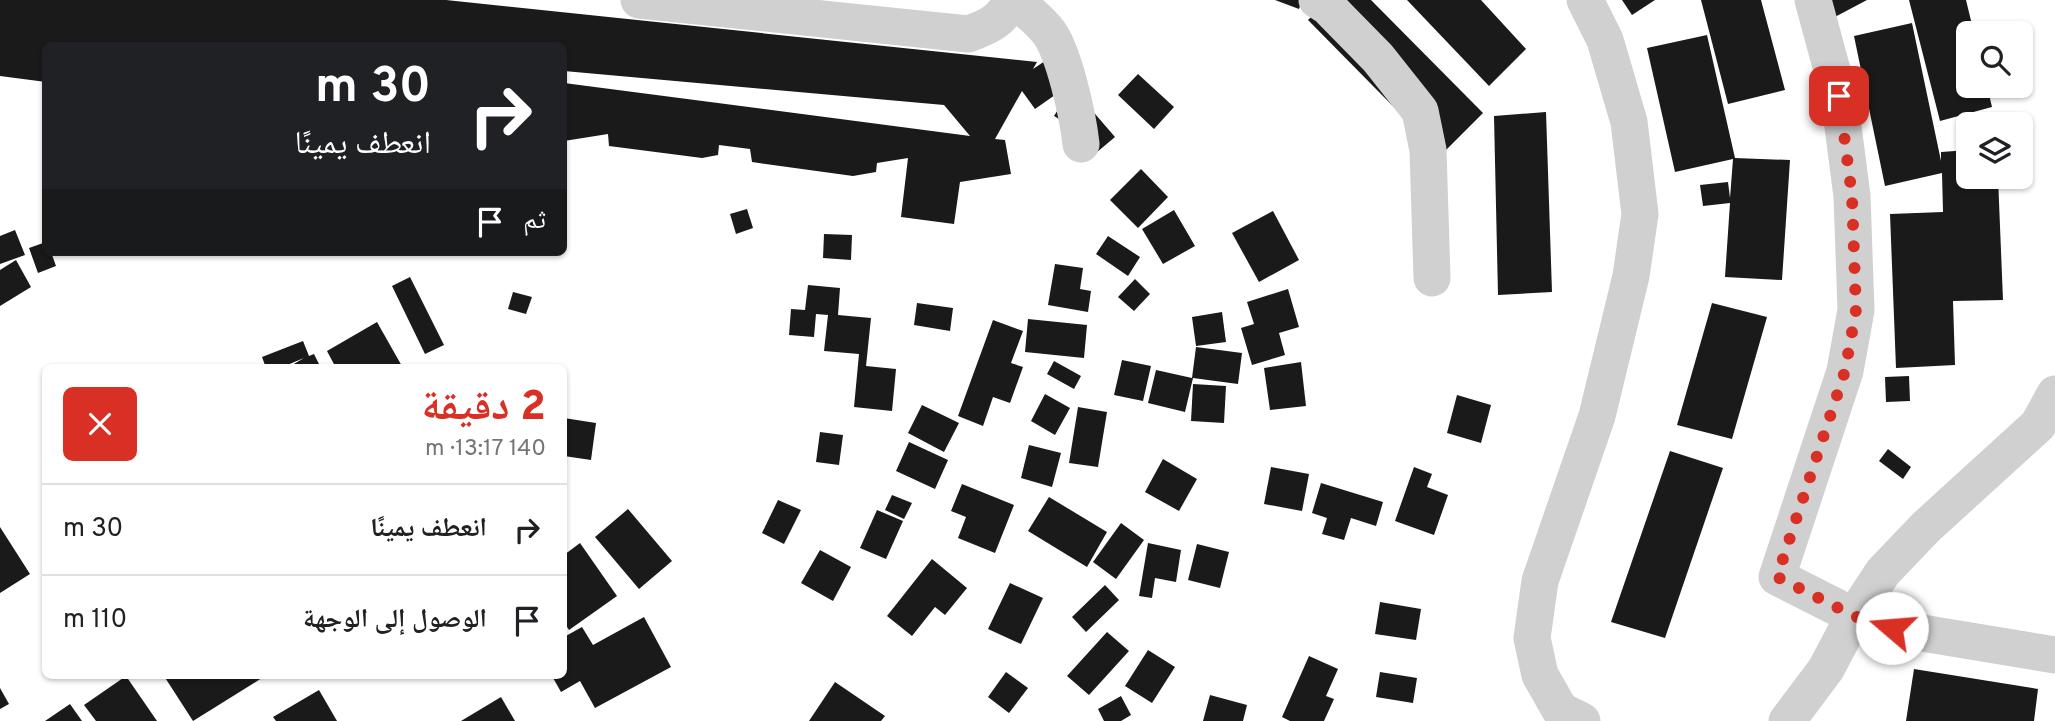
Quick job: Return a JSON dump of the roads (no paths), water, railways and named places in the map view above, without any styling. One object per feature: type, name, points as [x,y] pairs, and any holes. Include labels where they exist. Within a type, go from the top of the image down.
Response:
[{"type":"street","points":[[639,0],[968,34],[990,26],[1014,0],[1049,32],[1078,115],[1081,144]]},
{"type":"street","points":[[1317,0],[1328,7],[1378,58],[1420,111],[1428,150],[1432,278]]},
{"type":"street","points":[[1560,714],[1540,675],[1532,638],[1540,581],[1597,416],[1631,276],[1640,214],[1629,121],[1605,40],[1584,0]]},
{"type":"street","points":[[1813,0],[1839,96],[1852,196],[1856,310],[1845,371],[1777,577],[1854,616],[1892,628],[2055,655]]},
{"type":"street","points":[[1787,721],[1826,669],[1854,616],[1883,572],[1926,527],[2038,425],[2055,394]]}]
